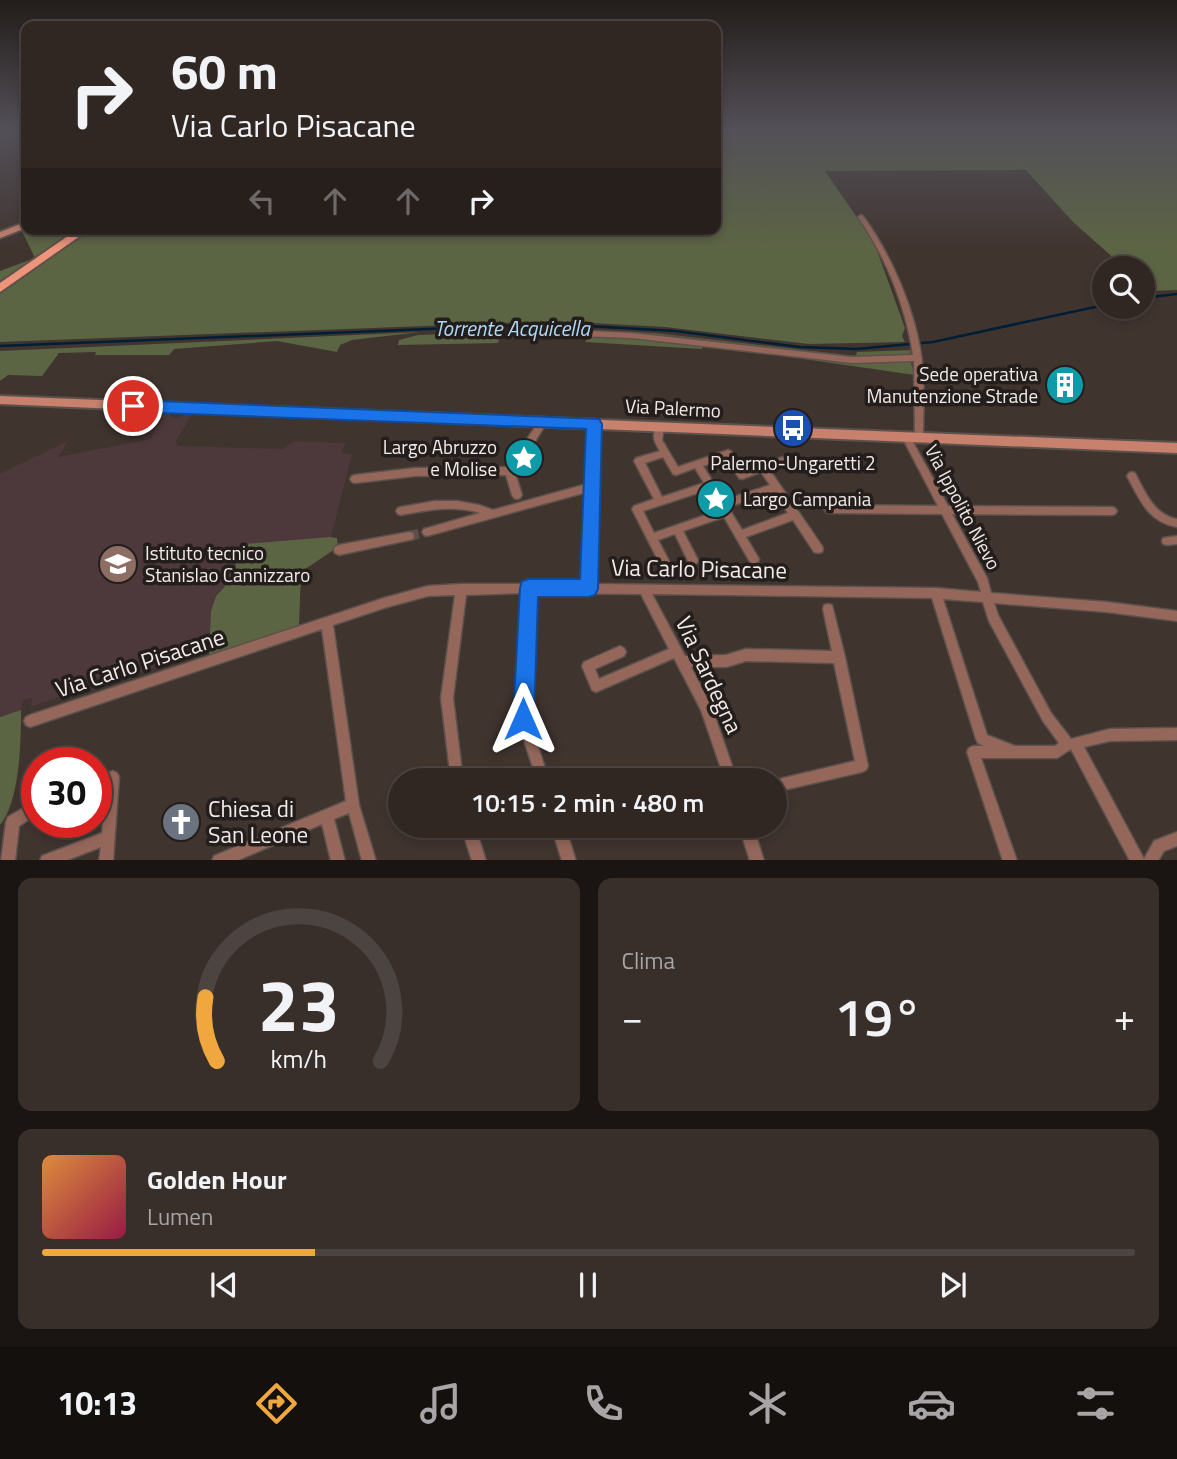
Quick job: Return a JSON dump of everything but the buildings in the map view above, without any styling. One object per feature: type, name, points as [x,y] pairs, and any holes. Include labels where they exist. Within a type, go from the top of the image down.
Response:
[{"type":"main road","points":[[0,280],[66,235]]},
{"type":"main road","points":[[0,288],[76,235]]},
{"type":"main road","name":"Via Palermo","points":[[0,400],[1177,448]]},
{"type":"street","points":[[861,217],[877,239],[916,350],[919,438]]},
{"type":"street","points":[[0,235],[21,227]]},
{"type":"street","points":[[505,333],[611,333],[851,360],[916,350]]},
{"type":"street","points":[[355,479],[415,472],[510,471],[520,467],[521,455],[543,422]]},
{"type":"street","points":[[589,589],[594,424]]},
{"type":"street","points":[[660,426],[658,440],[676,471],[728,454],[741,475],[783,461]]},
{"type":"street","name":"Via Ippolito Nievo","points":[[906,437],[983,581],[993,617],[1047,717],[1072,744],[1138,860]]},
{"type":"street","points":[[660,502],[639,461],[666,453]]},
{"type":"street","points":[[697,464],[754,559]]},
{"type":"street","points":[[763,468],[818,549]]},
{"type":"street","points":[[510,471],[517,495]]},
{"type":"street","points":[[1132,476],[1157,516],[1166,522],[1177,523]]},
{"type":"street","points":[[664,561],[637,509],[710,485]]},
{"type":"street","points":[[428,532],[592,487]]},
{"type":"street","points":[[652,538],[677,530],[776,487]]},
{"type":"street","points":[[401,511],[453,504],[478,507],[490,513]]},
{"type":"street","points":[[829,509],[1112,511]]},
{"type":"street","points":[[740,535],[795,515]]},
{"type":"street","points":[[677,530],[693,560]]},
{"type":"street","points":[[339,550],[409,536]]},
{"type":"street","points":[[529,588],[523,719],[539,768]]},
{"type":"street","name":"Via Carlo Pisacane","points":[[30,721],[384,603],[428,591],[529,588],[936,593],[986,595],[1177,616]]},
{"type":"street","points":[[456,768],[447,698],[461,589]]},
{"type":"street","name":"Via Sardegna","points":[[644,589],[714,727],[727,768]]},
{"type":"street","points":[[936,593],[982,740],[1021,754]]},
{"type":"street","points":[[787,783],[862,766],[828,609]]},
{"type":"street","points":[[327,623],[354,805],[369,860]]},
{"type":"street","points":[[620,652],[588,666],[597,686],[680,657],[726,661],[746,655],[839,657]]},
{"type":"street","points":[[1010,860],[973,752],[1057,752],[1072,744],[1110,735],[1177,734]]},
{"type":"street","points":[[219,860],[354,805]]},
{"type":"street","points":[[8,860],[13,822],[21,817]]},
{"type":"street","points":[[327,817],[338,860]]},
{"type":"street","points":[[47,860],[105,838]]},
{"type":"street","points":[[106,860],[108,838]]},
{"type":"street","points":[[472,838],[479,860]]},
{"type":"street","points":[[562,838],[569,860]]},
{"type":"street","points":[[750,838],[757,860]]},
{"type":"street","points":[[1150,860],[1159,846],[1177,839]]},
{"type":"shaded area","name":"Istituto tecnico Stanislao Cannizzaro","points":[[161,412],[171,413],[171,418],[179,418],[186,413],[192,414],[176,441],[178,446],[282,449],[295,441],[346,443],[341,453],[352,454],[331,537],[244,545],[229,582],[215,596],[211,611],[209,650],[132,675],[124,674],[122,669],[69,686],[65,695],[31,707],[32,698],[23,700],[21,710],[0,717],[0,474],[68,441],[58,457],[150,439],[163,418],[158,418]]},
{"type":"green space","points":[[721,169],[1177,169],[1177,290],[1155,291],[1155,256],[1111,256],[1073,222],[1026,170],[825,171],[874,242],[905,328],[902,336],[905,342],[809,344],[665,327],[555,321],[0,342],[0,271],[35,258],[24,235],[721,235]]},
{"type":"green space","points":[[544,328],[654,333],[856,356],[857,352],[911,350],[910,354],[852,358],[674,336]]},
{"type":"green space","points":[[420,332],[352,340],[340,345],[337,352],[277,341],[174,349],[169,355],[59,353],[42,376],[8,375],[0,381],[0,351]]},
{"type":"green space","points":[[591,334],[706,344],[702,349],[585,342]]},
{"type":"green space","points":[[418,335],[501,335],[498,343],[398,345],[399,340]]},
{"type":"green space","points":[[755,352],[843,361],[910,360],[915,375]]},
{"type":"green space","points":[[337,538],[338,547],[301,572],[299,626],[209,655],[211,611],[216,596],[229,582],[244,544]]},
{"type":"green space","points":[[21,710],[20,754],[15,786],[7,814],[0,825],[0,717]]},
{"type":"waterway","name":"Torrente Acquicella","points":[[1155,297],[1177,294]]},
{"type":"waterway","name":"Torrente Acquicella","points":[[0,346],[553,324],[675,331],[800,347],[856,349],[933,342],[1092,308]]},
{"type":"tunnel","points":[[409,536],[427,532]]},
{"type":"place","name":"Sede operativa Manutenzione Strade","points":[[1065,385]]},
{"type":"place","name":"Palermo-Ungaretti 2","points":[[793,428]]},
{"type":"place","name":"Largo Abruzzo e Molise","points":[[524,458]]},
{"type":"place","name":"Largo Campania","points":[[716,499]]},
{"type":"place","name":"Istituto tecnico Stanislao Cannizzaro","points":[[118,564]]},
{"type":"place","name":"Chiesa di San Leone","points":[[181,822]]},
{"type":"route","points":[[133,406],[594,424],[589,589],[529,588],[523,719]]}]
